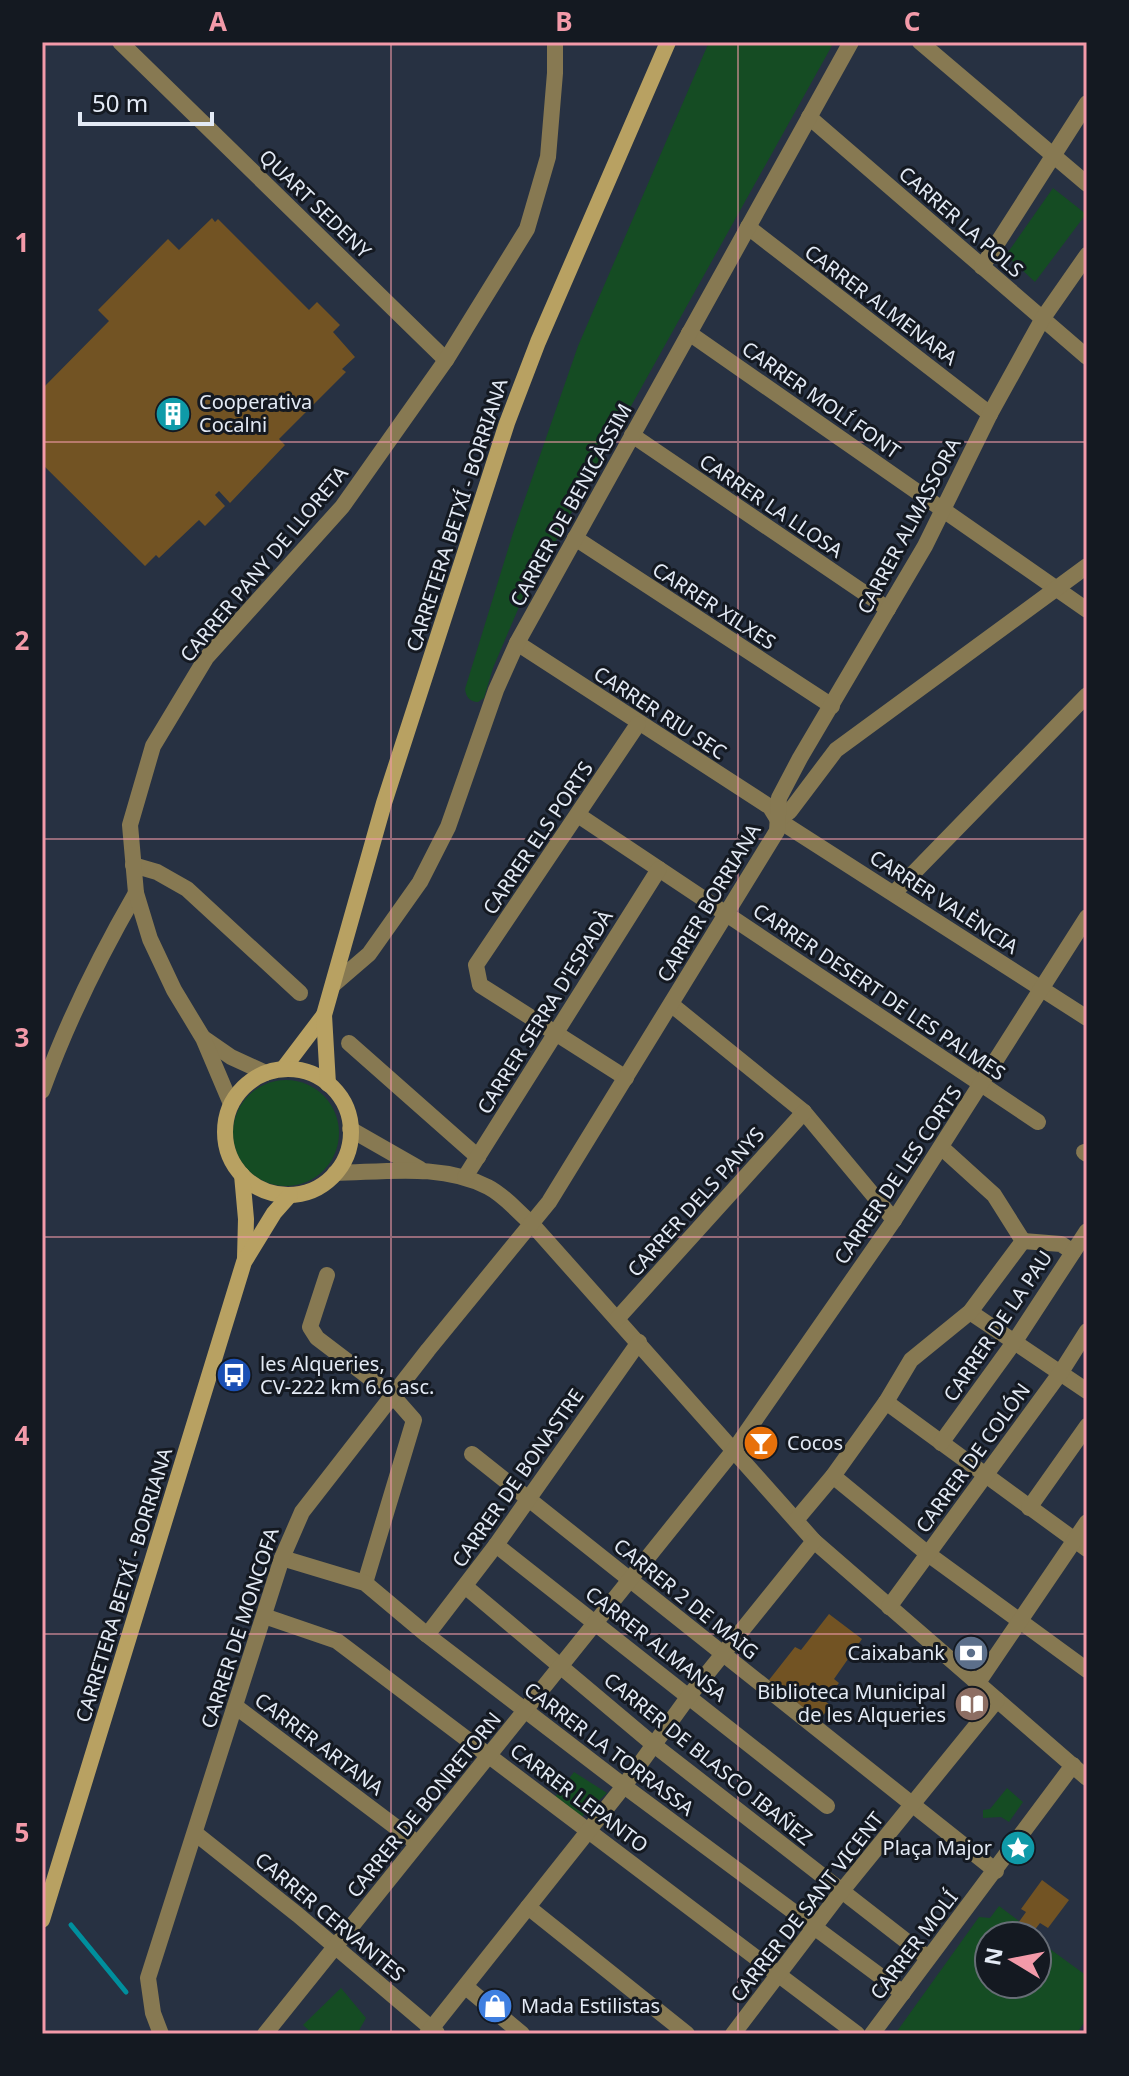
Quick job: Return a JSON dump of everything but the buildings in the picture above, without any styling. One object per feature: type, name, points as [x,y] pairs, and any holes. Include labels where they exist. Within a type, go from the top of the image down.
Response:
[{"type":"main road","name":"CARRETERA BETXÍ - BORRIANA","points":[[328,1084],[324,1015],[384,803],[507,423],[538,342],[668,42]]},
{"type":"main road","name":"CARRETERA BETXÍ - BORRIANA","points":[[283,1069],[324,1015]]},
{"type":"main road","points":[[283,1069],[314,1075],[328,1084],[347,1112],[350,1129],[349,1145],[335,1173],[322,1185],[290,1195],[256,1187],[231,1160],[225,1142],[231,1104],[252,1080],[283,1069]]},
{"type":"main road","name":"CARRETERA BETXÍ - BORRIANA","points":[[42,1920],[244,1262],[246,1219],[242,1175]]},
{"type":"main road","name":"CARRETERA BETXÍ - BORRIANA","points":[[244,1262],[274,1213],[290,1195]]},
{"type":"street","name":"QUART SEDENY","points":[[120,42],[446,360]]},
{"type":"street","name":"CARRER PANY DE LLORETA","points":[[231,1104],[203,1038],[174,990],[150,939],[136,893],[130,825],[153,746],[206,658],[342,507],[446,360],[527,229],[548,157],[555,42]]},
{"type":"street","name":"CARRER DE BENICÀSSIM","points":[[333,985],[369,954],[420,882],[448,827],[496,690],[517,643],[851,42]]},
{"type":"street","points":[[920,42],[1087,184]]},
{"type":"street","points":[[982,267],[1087,103]]},
{"type":"street","name":"CARRER LA POLS","points":[[809,117],[1087,357]]},
{"type":"street","name":"CARRER ALMENARA","points":[[748,227],[990,414]]},
{"type":"street","name":"CARRER ALMASSORA","points":[[778,820],[779,798],[813,735],[943,510],[990,414],[1043,318],[1087,255]]},
{"type":"street","name":"CARRER MOLÍ FONT","points":[[689,333],[1087,610]]},
{"type":"street","name":"CARRER LA LLOSA","points":[[632,435],[888,609]]},
{"type":"street","name":"CARRER XILXES","points":[[575,538],[832,706]]},
{"type":"street","name":"CARRER BORRIANA","points":[[531,1223],[549,1202],[672,1005],[777,831],[778,820],[790,811],[836,750],[1087,566]]},
{"type":"street","name":"CARRER RIU SEC","points":[[517,643],[770,807],[778,820]]},
{"type":"street","points":[[894,893],[1087,695]]},
{"type":"street","name":"CARRER ELS PORTS","points":[[555,1032],[480,985],[476,965],[638,724]]},
{"type":"street","points":[[813,735],[836,750]]},
{"type":"street","name":"CARRER DESERT DE LES PALMES","points":[[578,815],[1038,1122]]},
{"type":"street","name":"CARRER VALÈNCIA","points":[[778,820],[1087,1018]]},
{"type":"street","points":[[133,865],[157,872],[187,889],[300,993]]},
{"type":"street","name":"CARRER SERRA D'ESPADÀ","points":[[465,1177],[659,869]]},
{"type":"street","points":[[42,1091],[54,1056],[101,952],[136,893]]},
{"type":"street","name":"CARRER DE LES CORTS","points":[[734,1450],[894,1220],[1087,917]]},
{"type":"street","points":[[672,1005],[804,1112],[894,1220]]},
{"type":"street","points":[[555,1032],[626,1078]]},
{"type":"street","name":"CARRER PANY DE LLORETA","points":[[203,1038],[231,1057],[266,1073]]},
{"type":"street","points":[[349,1043],[478,1157]]},
{"type":"street","name":"CARRER DELS PANYS","points":[[617,1319],[804,1112]]},
{"type":"street","points":[[350,1129],[421,1170]]},
{"type":"street","points":[[941,1147],[994,1195],[1023,1241]]},
{"type":"street","points":[[335,1173],[421,1170],[465,1177],[491,1188],[531,1223],[814,1541],[1087,1778]]},
{"type":"street","name":"CARRER DE MONCOFA","points":[[173,2034],[158,2027],[148,1978],[282,1558],[302,1512],[531,1223]]},
{"type":"street","name":"CARRER DE LA PAU","points":[[941,1443],[1015,1341],[1087,1231]]},
{"type":"street","points":[[1023,1241],[1061,1244],[1073,1252]]},
{"type":"street","points":[[796,1520],[833,1476],[886,1402],[911,1360],[970,1312],[1023,1241]]},
{"type":"street","points":[[327,1275],[310,1327],[317,1338],[392,1395],[414,1420],[365,1583]]},
{"type":"street","points":[[970,1312],[1087,1391]]},
{"type":"street","name":"CARRER DE COLÓN","points":[[889,1607],[1061,1372],[1087,1331]]},
{"type":"street","name":"CARRER DE BONASTRE","points":[[427,1635],[466,1587],[639,1342]]},
{"type":"street","points":[[886,1402],[1081,1545]]},
{"type":"street","points":[[1029,1508],[1087,1426]]},
{"type":"street","name":"CARRER DE BONRETORN","points":[[265,2034],[734,1450]]},
{"type":"street","name":"CARRER 2 DE MAIG","points":[[472,1454],[912,1804]]},
{"type":"street","points":[[833,1476],[928,1554],[1087,1670]]},
{"type":"street","points":[[977,1684],[1020,1621],[1081,1545],[1087,1522]]},
{"type":"street","points":[[432,2032],[590,1831],[689,1696],[814,1541]]},
{"type":"street","name":"CARRER ALMANSA","points":[[496,1545],[827,1806]]},
{"type":"street","name":"CARRER LA TORRASSA","points":[[282,1558],[365,1583],[427,1635],[624,1786],[903,1993]]},
{"type":"street","name":"CARRER DE BLASCO IBAÑEZ","points":[[466,1587],[654,1745],[928,1958]]},
{"type":"street","name":"CARRER LEPANTO","points":[[264,1616],[337,1641],[857,2034]]},
{"type":"street","points":[[997,1700],[912,1804],[992,1876],[1073,1765]]},
{"type":"street","name":"CARRER ARTANA","points":[[235,1706],[417,1843]]},
{"type":"street","name":"CARRER DE SANT VICENT","points":[[733,2034],[912,1804]]},
{"type":"street","name":"CARRER CERVANTES","points":[[195,1833],[335,1947],[432,2032]]},
{"type":"street","name":"CARRER MOLÍ","points":[[872,2034],[992,1876]]},
{"type":"street","points":[[528,1907],[687,2034]]},
{"type":"street","points":[[466,1987],[522,2034]]},
{"type":"green space","points":[[709,42],[834,42],[519,607],[484,698],[473,701],[467,697],[465,689],[513,533],[578,346]]},
{"type":"green space","points":[[1053,188],[1086,214],[1035,282],[1006,255]]},
{"type":"green space","points":[[286,1080],[306,1084],[323,1096],[335,1113],[339,1133],[335,1153],[323,1170],[306,1182],[286,1186],[266,1182],[249,1170],[237,1153],[233,1133],[237,1113],[249,1096],[266,1084]]},
{"type":"green space","points":[[574,1772],[607,1793],[576,1822],[552,1801]]},
{"type":"green space","points":[[1007,1788],[1023,1802],[1009,1822],[1001,1817],[983,1818],[983,1810],[990,1809]]},
{"type":"green space","points":[[999,1906],[1018,1920],[977,1920],[979,1917],[990,1918]]},
{"type":"green space","points":[[973,1925],[973,2000],[1053,2000],[1053,1951],[1087,1976],[1087,2019],[1076,2034],[895,2034]]},
{"type":"green space","points":[[341,1988],[366,2018],[357,2034],[313,2034],[303,2025]]},
{"type":"waterway","points":[[71,1925],[126,1992]]},
{"type":"place","name":"Cooperativa Cocalni","points":[[173,414]]},
{"type":"place","name":"les Alqueries, CV-222 km 6.6 asc.","points":[[234,1375]]},
{"type":"place","name":"Cocos","points":[[761,1443]]},
{"type":"place","name":"Caixabank","points":[[971,1653]]},
{"type":"place","name":"Biblioteca Municipal de les Alqueries","points":[[972,1704]]},
{"type":"place","name":"Plaça Major","points":[[1018,1848]]},
{"type":"place","name":"Mada Estilistas","points":[[495,2006]]}]
